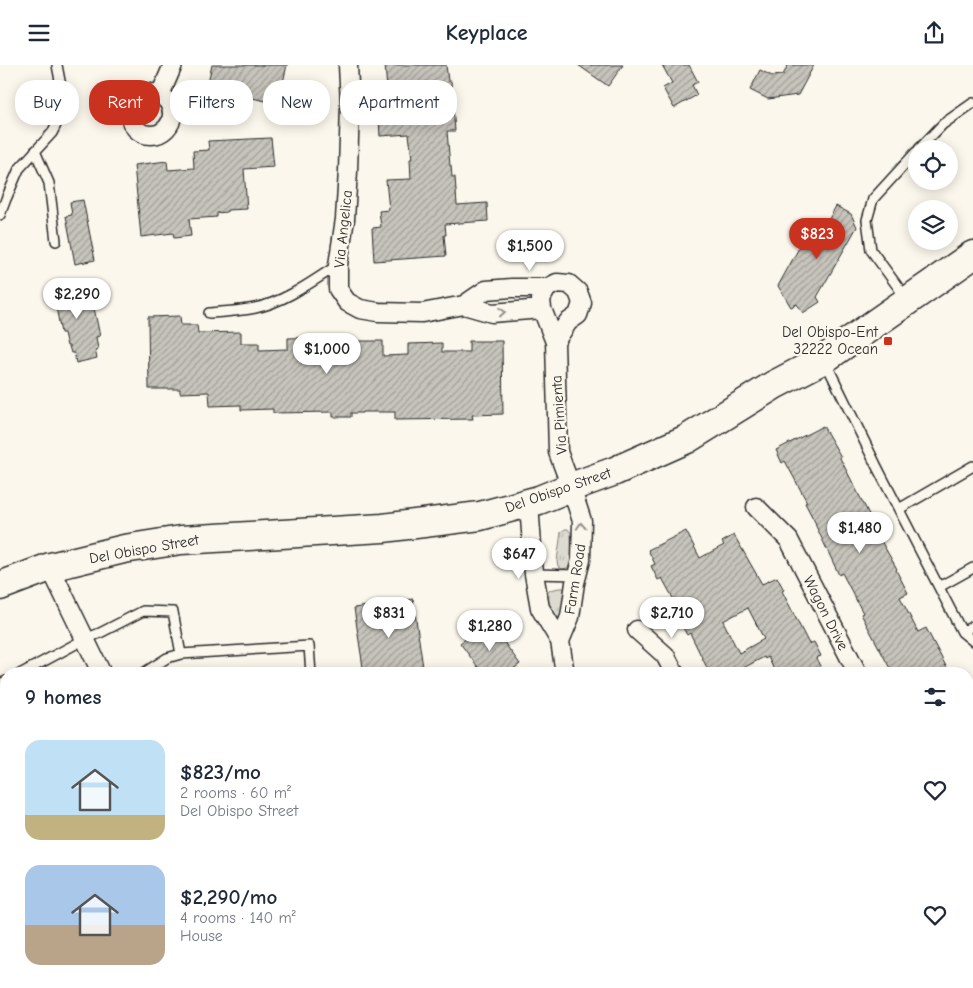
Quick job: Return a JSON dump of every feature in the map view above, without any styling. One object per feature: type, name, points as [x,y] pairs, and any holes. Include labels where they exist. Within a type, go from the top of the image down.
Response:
[{"type":"main road","name":"Del Obispo Street","points":[[0,586],[50,567],[124,549],[181,540],[383,528],[480,516],[539,500],[615,471],[687,439],[774,385],[824,359],[973,255]]},
{"type":"street","points":[[160,95],[173,65]]},
{"type":"street","name":"Via Angelica","points":[[348,65],[350,104],[348,171],[345,219],[338,265],[338,289],[347,301],[360,309],[378,312],[422,313],[464,305],[486,290],[512,288],[547,289]]},
{"type":"street","points":[[542,309],[542,299],[547,289],[557,283],[569,284],[578,292],[582,303],[578,315],[568,322],[555,342]]},
{"type":"street","name":"Via Angelica","points":[[464,305],[492,313],[542,309]]},
{"type":"street","name":"Via Pimienta","points":[[542,309],[555,342],[558,452],[571,487]]},
{"type":"street","name":"Farm Road","points":[[560,641],[570,617],[581,560],[582,521],[571,487]]},
{"type":"street","name":"Farm Road","points":[[529,503],[534,574],[540,608],[560,641],[564,667]]},
{"type":"street","name":"Wagon Drive","points":[[756,507],[789,540],[854,667]]},
{"type":"street","points":[[50,567],[99,667]]},
{"type":"street","points":[[636,630],[665,655],[671,667]]},
{"type":"lane","points":[[0,215],[19,169],[52,133],[65,107],[57,65]]},
{"type":"lane","points":[[928,140],[943,124],[973,103]]},
{"type":"lane","points":[[35,151],[49,183],[56,241]]},
{"type":"lane","points":[[908,161],[872,199],[867,220],[871,251],[908,300]]},
{"type":"lane","points":[[209,313],[263,306],[298,291],[338,265]]},
{"type":"lane","points":[[824,359],[962,632],[973,641]]},
{"type":"lane","points":[[899,509],[973,466]]},
{"type":"lane","points":[[939,587],[973,568]]},
{"type":"lane","points":[[534,574],[577,575]]},
{"type":"lane","points":[[33,667],[85,639],[144,611],[173,612],[181,654]]},
{"type":"lane","points":[[962,632],[973,626]]},
{"type":"lane","points":[[154,667],[181,654],[309,646],[310,667]]},
{"type":"green space","points":[[568,529],[571,533],[572,564],[562,569],[558,566],[557,561],[561,532]]},
{"type":"green space","points":[[565,588],[561,619],[553,618],[546,595],[550,590]]},
{"type":"building","points":[[212,65],[287,65],[284,80],[263,80],[263,100],[253,98],[253,80],[209,80]]},
{"type":"building","points":[[385,65],[446,65],[448,80],[386,80]]},
{"type":"building","points":[[578,65],[623,65],[608,86]]},
{"type":"building","points":[[662,65],[689,65],[698,82],[692,85],[697,95],[674,108],[663,88],[672,83]]},
{"type":"building","points":[[788,65],[814,65],[798,95],[768,99],[750,90],[760,70],[772,76],[783,75]]},
{"type":"building","points":[[379,125],[455,125],[455,131],[447,131],[450,166],[452,177],[455,177],[457,205],[487,203],[488,221],[445,224],[446,256],[374,261],[372,228],[381,227],[379,211],[389,210],[386,180],[411,179],[410,159],[412,159],[409,134],[380,136]]},
{"type":"building","points":[[271,138],[274,167],[244,169],[247,209],[227,210],[227,212],[217,213],[217,217],[189,219],[191,236],[174,238],[173,233],[141,237],[134,165],[167,161],[168,170],[194,168],[193,151],[209,150],[208,141]]},
{"type":"building","points":[[83,200],[95,260],[75,264],[66,216],[72,215],[70,202]]},
{"type":"building","points":[[836,206],[851,214],[857,227],[817,297],[820,302],[803,313],[797,304],[791,307],[778,286],[810,228],[814,230],[816,226],[823,230]]},
{"type":"building","points":[[81,280],[84,295],[91,294],[100,336],[96,337],[98,349],[95,350],[97,358],[76,363],[74,353],[71,353],[69,346],[67,346],[64,333],[61,333],[52,286]]},
{"type":"building","points":[[180,316],[181,325],[197,325],[198,333],[241,332],[241,343],[259,343],[259,350],[288,349],[288,338],[322,337],[322,350],[349,350],[349,341],[383,341],[383,356],[408,355],[408,344],[442,343],[442,352],[469,352],[469,341],[502,341],[503,414],[472,415],[473,419],[395,420],[395,412],[351,413],[351,417],[333,417],[333,412],[273,413],[273,409],[241,410],[241,405],[210,406],[209,392],[180,393],[180,389],[149,389],[148,317]]},
{"type":"building","points":[[823,426],[841,457],[878,532],[876,532],[908,593],[900,597],[918,632],[926,628],[946,667],[889,667],[842,573],[839,575],[805,503],[807,502],[785,461],[782,463],[776,450]]},
{"type":"building","points":[[686,531],[700,558],[724,545],[722,542],[734,535],[762,584],[777,577],[784,590],[782,591],[809,644],[814,642],[821,656],[816,658],[820,667],[773,667],[768,657],[765,659],[764,657],[745,667],[707,667],[690,633],[687,635],[669,603],[674,600],[662,578],[658,580],[651,566],[655,564],[648,550]],"holes":[[[748,608],[764,639],[739,653],[723,621]]]},
{"type":"building","points":[[413,599],[423,667],[363,667],[354,608]]},
{"type":"building","points":[[489,622],[520,664],[516,667],[478,667],[460,643]]},
{"type":"place","name":"Del Obispo-Ent 32222 Ocean","points":[[888,341]]}]
